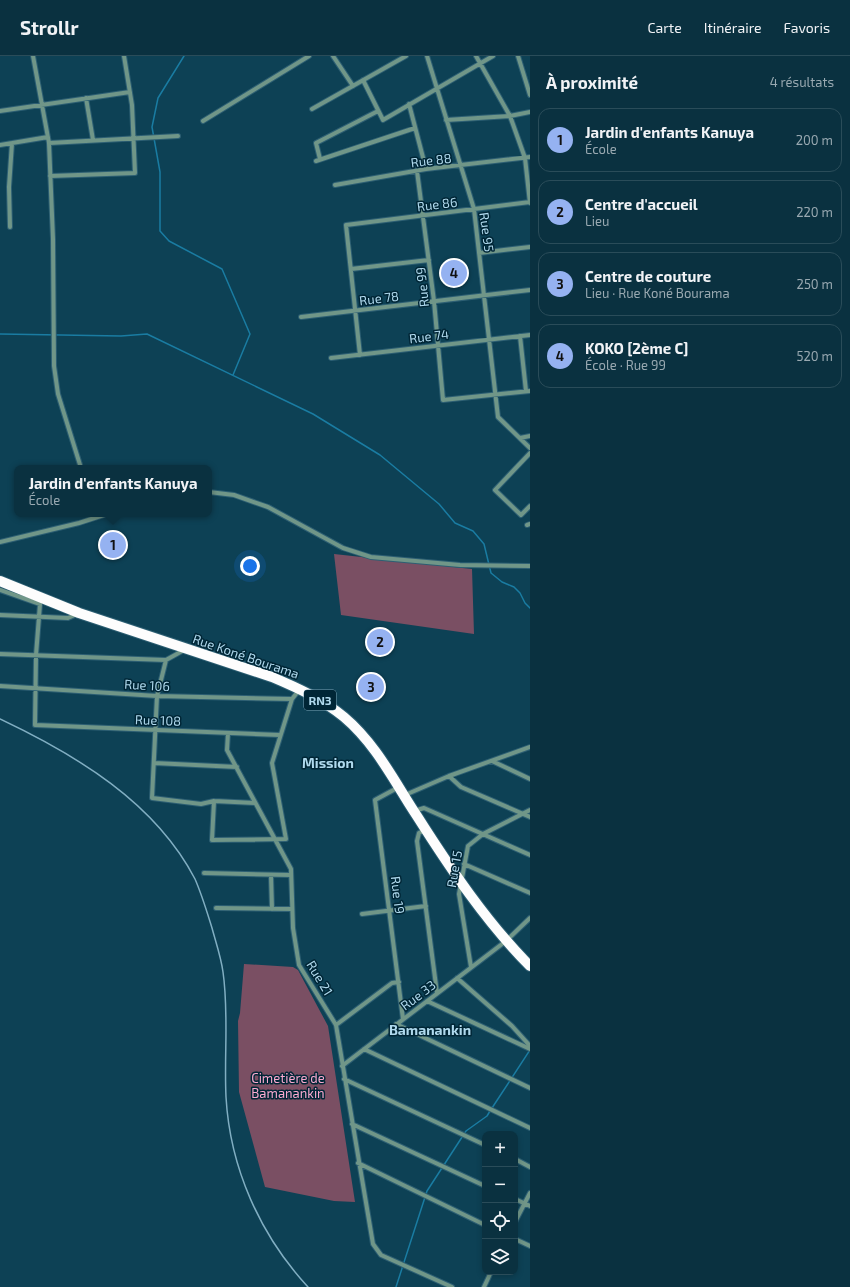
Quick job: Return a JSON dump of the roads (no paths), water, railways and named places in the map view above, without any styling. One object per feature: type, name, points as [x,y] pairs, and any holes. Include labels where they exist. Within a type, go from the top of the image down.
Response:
[{"type":"highway","name":"Rue Koné Bourama","points":[[0,581],[79,613],[300,689],[331,708],[356,728],[379,755],[425,830],[460,879],[506,941],[530,966]]},
{"type":"street","points":[[33,56],[49,143],[53,247],[54,366],[58,394],[81,465]]},
{"type":"street","points":[[50,176],[135,173],[130,92],[124,56]]},
{"type":"street","points":[[203,121],[309,56]]},
{"type":"street","points":[[333,56],[353,86]]},
{"type":"street","points":[[312,109],[406,56]]},
{"type":"street","name":"Rue 95","points":[[427,56],[474,209],[498,417],[520,438]]},
{"type":"street","points":[[476,56],[510,116],[525,158],[530,203]]},
{"type":"street","points":[[363,80],[384,120],[493,56]]},
{"type":"street","points":[[518,56],[530,95]]},
{"type":"street","points":[[0,111],[130,92]]},
{"type":"street","points":[[86,98],[93,140]]},
{"type":"street","points":[[409,104],[426,169]]},
{"type":"street","points":[[378,111],[316,143],[318,160],[415,128]]},
{"type":"street","points":[[446,120],[510,116],[530,112]]},
{"type":"street","points":[[49,143],[178,136]]},
{"type":"street","points":[[0,145],[48,137]]},
{"type":"street","points":[[10,228],[9,187],[12,143]]},
{"type":"street","name":"Rue 88","points":[[335,185],[426,169],[530,157]]},
{"type":"street","name":"Rue 99","points":[[417,171],[434,301],[443,400],[496,395]]},
{"type":"street","name":"Rue 86","points":[[351,269],[346,225],[530,203]]},
{"type":"street","points":[[479,253],[530,247]]},
{"type":"street","points":[[360,355],[351,269],[429,260]]},
{"type":"street","name":"Rue 78","points":[[301,317],[530,290]]},
{"type":"street","name":"Rue 74","points":[[331,358],[530,335]]},
{"type":"street","points":[[496,395],[528,391],[520,336]]},
{"type":"street","points":[[520,438],[530,436]]},
{"type":"street","points":[[520,438],[530,448]]},
{"type":"street","points":[[530,453],[495,490],[521,515],[530,506]]},
{"type":"street","points":[[212,492],[234,495],[268,507],[343,548],[371,557],[460,565],[530,566]]},
{"type":"street","points":[[0,542],[98,517]]},
{"type":"street","points":[[0,590],[40,604],[36,655],[37,688]]},
{"type":"street","points":[[0,615],[68,618],[79,613]]},
{"type":"street","points":[[0,654],[166,660],[174,657],[186,649]]},
{"type":"street","points":[[166,660],[157,696],[152,798],[200,804],[214,801],[255,803]]},
{"type":"street","name":"Rue 106","points":[[0,686],[157,696],[292,699]]},
{"type":"street","name":"Rue 108","points":[[37,688],[35,725],[280,735]]},
{"type":"street","points":[[214,801],[212,840],[286,839],[272,763],[292,699],[300,689]]},
{"type":"street","name":"Rue 21","points":[[228,733],[228,750],[274,840],[291,869],[293,928],[299,965],[336,1025],[358,1163],[373,1244],[381,1255],[452,1287]]},
{"type":"street","points":[[402,791],[530,747]]},
{"type":"street","points":[[491,761],[530,779]]},
{"type":"street","points":[[154,763],[237,767]]},
{"type":"street","points":[[449,776],[461,787],[530,817]]},
{"type":"street","name":"Rue 19","points":[[402,791],[375,800],[403,1019]]},
{"type":"street","points":[[413,811],[424,808],[530,855]]},
{"type":"street","name":"Rue 15","points":[[470,967],[459,894],[460,879],[468,846],[483,834],[530,810]]},
{"type":"street","points":[[425,830],[419,833],[417,841],[437,993]]},
{"type":"street","points":[[464,864],[530,893]]},
{"type":"street","points":[[204,873],[291,875]]},
{"type":"street","points":[[271,875],[272,908]]},
{"type":"street","points":[[362,914],[426,906]]},
{"type":"street","points":[[216,908],[292,909]]},
{"type":"street","name":"Rue 33","points":[[342,1066],[506,941],[530,918]]},
{"type":"street","points":[[457,978],[512,1026],[530,1048]]},
{"type":"street","points":[[336,1025],[392,983],[399,982]]},
{"type":"street","points":[[426,1001],[530,1048]]},
{"type":"street","points":[[396,1024],[530,1088]]},
{"type":"street","points":[[364,1049],[530,1128]]},
{"type":"street","points":[[344,1079],[482,1144]]},
{"type":"street","points":[[352,1124],[482,1185]]},
{"type":"street","points":[[518,1160],[530,1166]]},
{"type":"street","points":[[358,1163],[482,1224]]},
{"type":"street","points":[[518,1216],[530,1193]]},
{"type":"street","points":[[518,1201],[530,1206]]},
{"type":"street","points":[[518,1240],[530,1246]]},
{"type":"street","points":[[484,1287],[490,1275]]},
{"type":"waterway","points":[[184,56],[158,98],[152,127],[160,172],[160,231],[169,241],[222,269],[250,334],[233,375]]},
{"type":"waterway","points":[[0,334],[121,336],[147,334],[313,414],[380,455],[439,504],[455,523],[473,531],[484,544],[491,573],[502,582],[514,587],[530,608]]},
{"type":"waterway","points":[[492,1108],[530,1050]]},
{"type":"waterway","points":[[396,1287],[427,1191],[466,1131],[487,1116],[490,1111]]},
{"type":"railway","points":[[0,719],[57,748],[85,765],[136,804],[178,851],[195,879],[212,928],[220,955],[223,972],[226,1003],[226,1097],[229,1123],[241,1175],[250,1199],[262,1223],[291,1267],[308,1287]]},
{"type":"place","name":"KOKO [2ème C]","points":[[454,273]]},
{"type":"place","name":"Jardin d'enfants Kanuya","points":[[113,545]]},
{"type":"place","name":"Centre d'accueil","points":[[380,642]]},
{"type":"place","name":"Centre de couture","points":[[371,687]]},
{"type":"district","name":"Mission","points":[[328,762]]},
{"type":"district","name":"Bamanankin","points":[[430,1029]]},
{"type":"park label","name":"Cimetière de Bamanankin","points":[[288,1086]]}]
